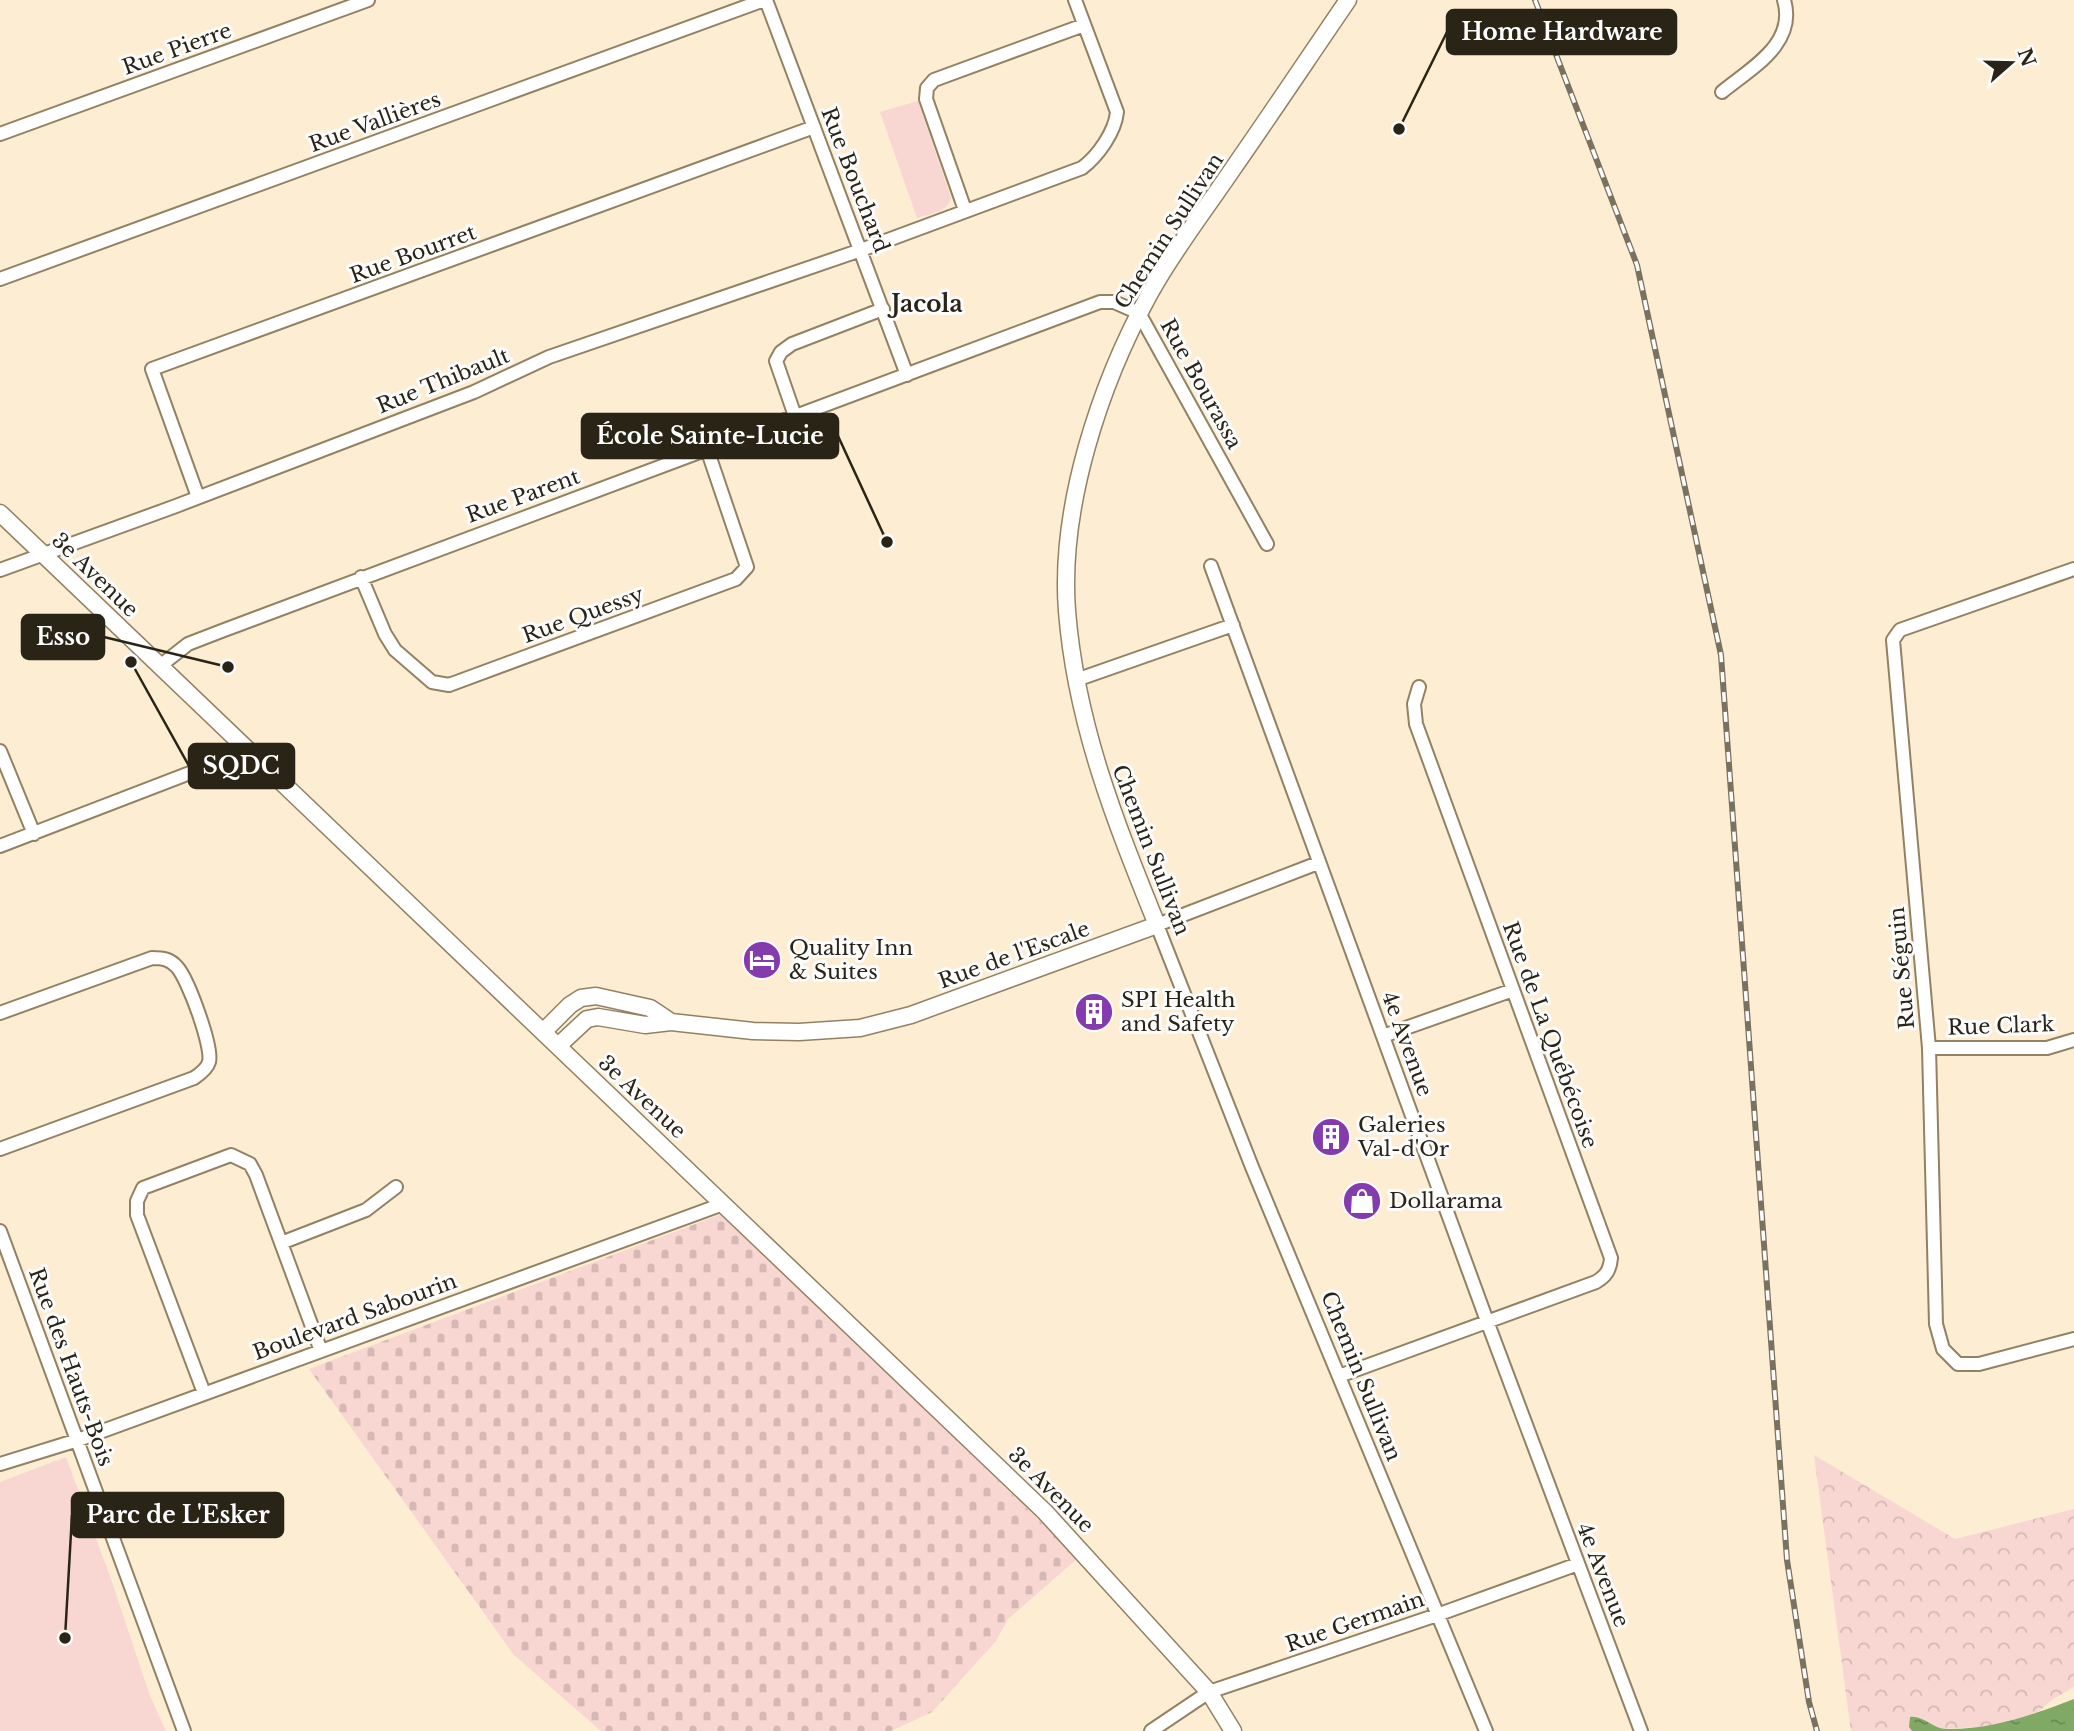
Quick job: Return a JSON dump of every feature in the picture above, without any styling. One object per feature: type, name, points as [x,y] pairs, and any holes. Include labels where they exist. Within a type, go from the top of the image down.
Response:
[{"type":"main road","name":"Chemin Sullivan","points":[[1157,925],[1098,771],[1076,680],[1067,608],[1071,522],[1083,462],[1119,356],[1151,290],[1348,0]]},
{"type":"main road","name":"3e Avenue","points":[[0,513],[1045,1512],[1209,1692],[1233,1731]]},
{"type":"main road","name":"Rue de l'Escale","points":[[558,1046],[587,1019],[607,1018],[645,1025],[671,1022],[752,1031],[799,1032],[860,1028],[911,1015],[1157,925]]},
{"type":"main road","name":"Rue de l'Escale","points":[[544,1031],[570,1005],[581,998],[596,996],[650,1008],[671,1022]]},
{"type":"street","name":"Rue Pierre","points":[[0,134],[368,0]]},
{"type":"street","name":"Rue Bouchard","points":[[765,0],[907,374]]},
{"type":"street","name":"Rue Vallières","points":[[0,279],[765,0]]},
{"type":"street","name":"Rue Thibault","points":[[0,570],[474,392],[549,357],[861,250],[1082,168],[1092,161],[1116,123],[1117,112],[1075,0]]},
{"type":"street","points":[[1722,92],[1778,46],[1785,30],[1784,0]]},
{"type":"street","points":[[965,210],[926,99],[927,88],[934,80],[1084,25]]},
{"type":"street","name":"Rue Bourret","points":[[198,497],[152,369],[814,127]]},
{"type":"street","name":"Rue Bourassa","points":[[907,374],[1100,303],[1114,302],[1139,313],[1267,544]]},
{"type":"street","points":[[795,416],[776,361],[781,352],[792,345],[883,309]]},
{"type":"street","name":"Rue Parent","points":[[160,666],[188,643],[907,374]]},
{"type":"street","name":"Rue Quessy","points":[[361,577],[384,634],[395,650],[432,682],[441,685],[449,685],[736,579],[747,567],[707,449]]},
{"type":"street","name":"4e Avenue","points":[[1211,566],[1318,863],[1641,1731]]},
{"type":"street","name":"Rue Séguin","points":[[2074,569],[1900,630],[1893,640],[1929,1048],[1936,1324],[1943,1349],[1958,1364],[1979,1364],[2074,1339]]},
{"type":"street","points":[[1076,680],[1233,625]]},
{"type":"street","name":"Rue de La Québécoise","points":[[1419,687],[1414,704],[1416,724],[1611,1258],[1610,1269],[1605,1277],[1596,1282],[1488,1321]]},
{"type":"street","points":[[0,751],[34,834]]},
{"type":"street","points":[[0,846],[247,751]]},
{"type":"street","name":"Rue de l'Escale","points":[[1157,925],[1318,863]]},
{"type":"street","name":"Chemin Sullivan","points":[[1157,925],[1252,1167],[1486,1731]]},
{"type":"street","points":[[0,1013],[152,958],[161,958],[169,960],[183,974],[207,1041],[209,1056],[205,1068],[194,1078],[0,1149]]},
{"type":"street","points":[[1383,1036],[1513,990]]},
{"type":"street","name":"Rue Clark","points":[[1929,1048],[2047,1048],[2074,1040]]},
{"type":"street","points":[[204,1393],[137,1215],[137,1201],[143,1188],[231,1155],[250,1164],[256,1175],[321,1351]]},
{"type":"street","points":[[281,1243],[366,1210],[396,1187]]},
{"type":"street","name":"Boulevard Sabourin","points":[[0,1464],[78,1440],[723,1203]]},
{"type":"street","name":"Rue des Hauts-Bois","points":[[0,1231],[4,1254],[78,1440],[184,1731]]},
{"type":"street","points":[[1339,1376],[1488,1321]]},
{"type":"street","name":"Rue Germain","points":[[1151,1731],[1209,1692],[1578,1564]]},
{"type":"green space","points":[[918,101],[951,198],[942,209],[917,218],[880,112]]},
{"type":"green space","points":[[722,1214],[1078,1558],[1008,1619],[996,1641],[932,1712],[891,1731],[601,1731],[514,1655],[309,1369]]},
{"type":"green space","points":[[1814,1455],[1955,1539],[2074,1509],[2074,1687],[2053,1699],[2037,1713],[1993,1726],[1942,1729],[1915,1716],[1909,1727],[1912,1731],[1851,1731]]},
{"type":"green space","points":[[66,1457],[150,1696],[166,1731],[0,1731],[0,1482]]},
{"type":"water","points":[[2074,1699],[2074,1731],[1912,1731],[1909,1727],[1910,1717],[1915,1717],[1946,1729],[1980,1727],[2027,1716]]},
{"type":"railway","points":[[1535,0],[1637,265],[1721,655],[1787,1560],[1809,1702],[1817,1731]]},
{"type":"place","name":"Home Hardware","points":[[1399,129]]},
{"type":"place","name":"École Sainte-Lucie","points":[[887,542]]},
{"type":"place","name":"SQDC","points":[[131,662]]},
{"type":"place","name":"Esso","points":[[228,667]]},
{"type":"place","name":"Quality Inn & Suites","points":[[762,960]]},
{"type":"place","name":"SPI Health and Safety","points":[[1094,1012]]},
{"type":"place","name":"Galeries Val-d'Or","points":[[1331,1137]]},
{"type":"place","name":"Dollarama","points":[[1362,1201]]},
{"type":"place","name":"Parc de L'Esker","points":[[65,1638]]},
{"type":"district","name":"Jacola","points":[[927,304]]}]
